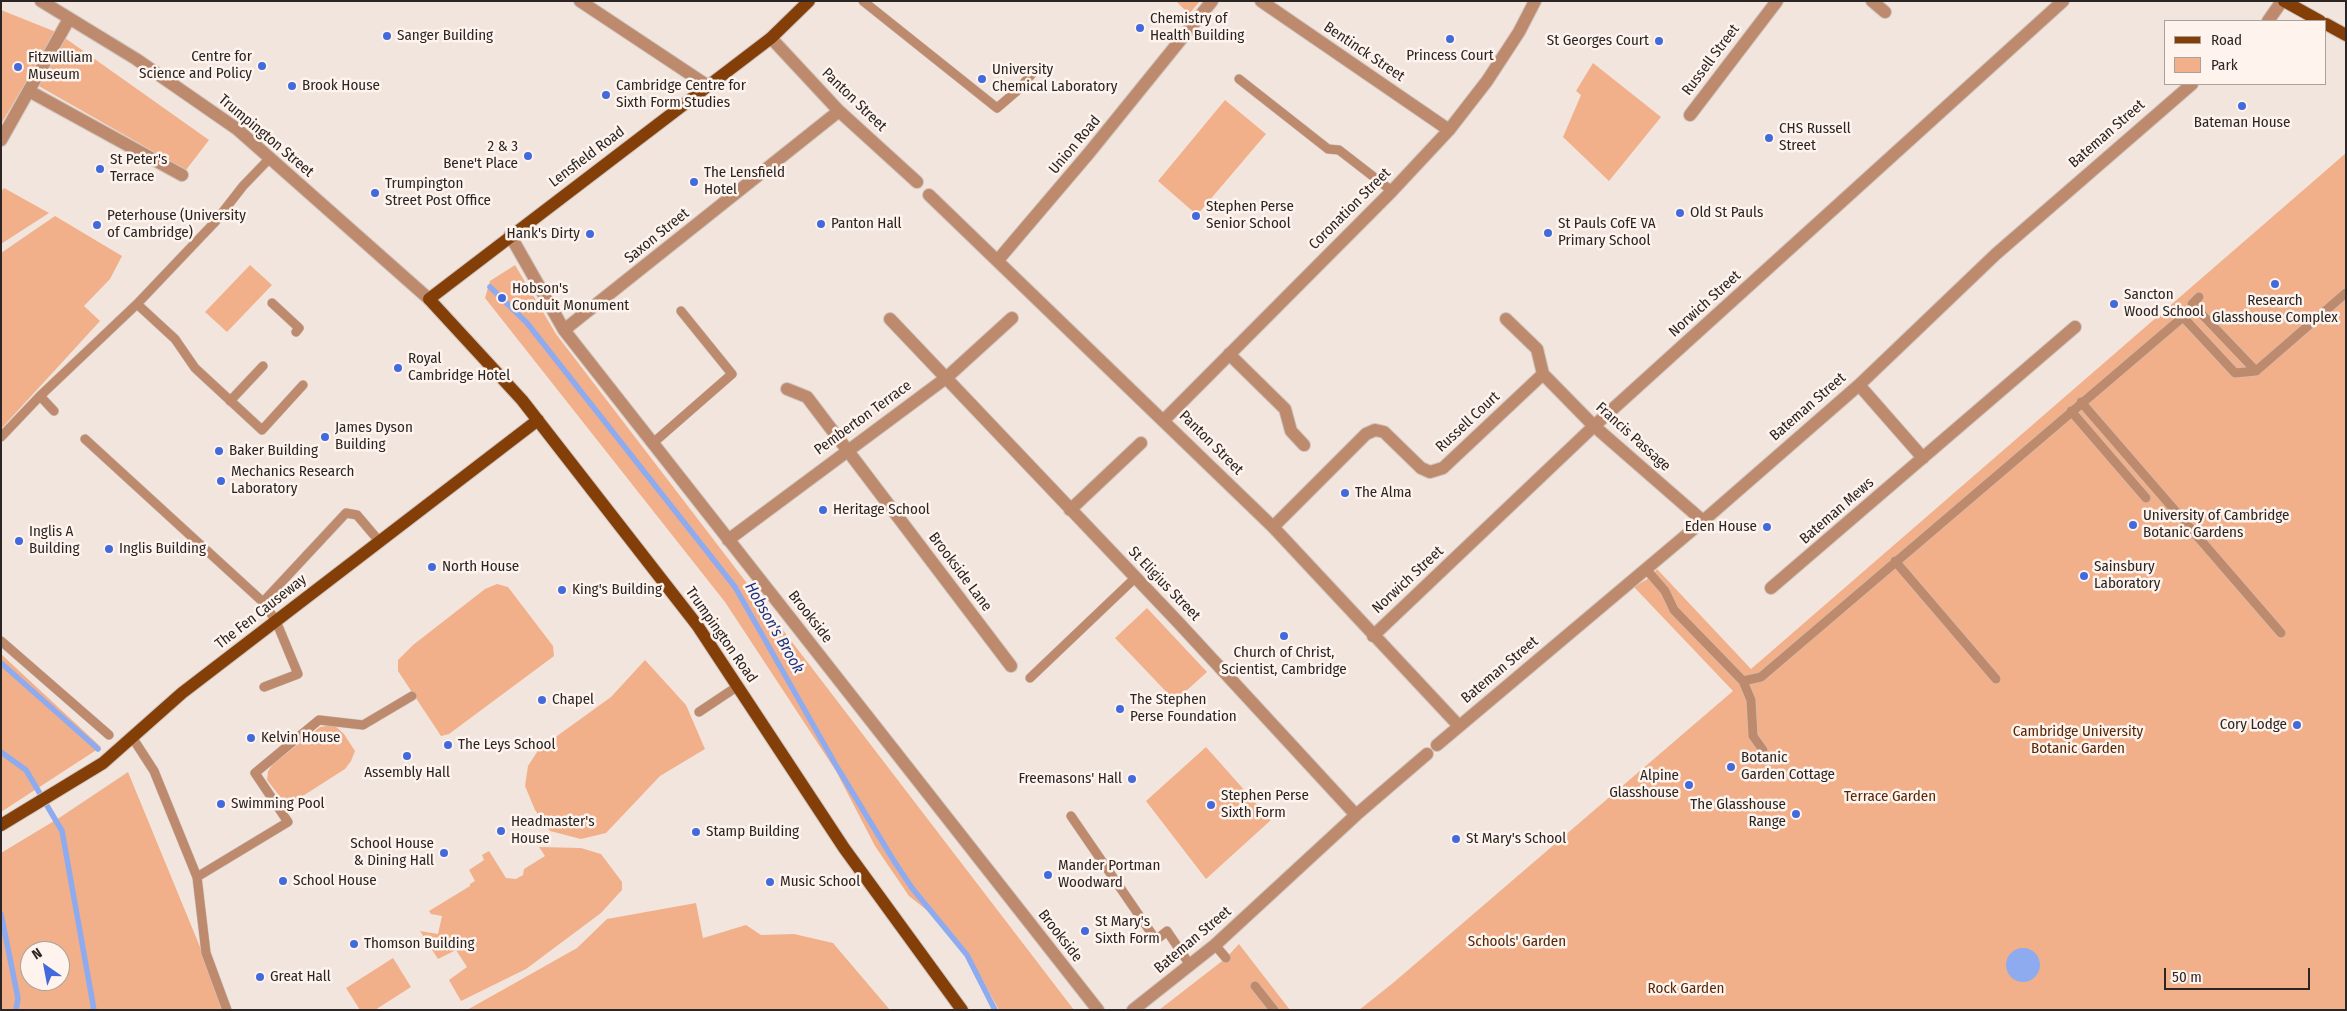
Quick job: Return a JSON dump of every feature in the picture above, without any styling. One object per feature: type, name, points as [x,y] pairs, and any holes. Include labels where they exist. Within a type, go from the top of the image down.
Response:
[{"type":"main road","name":"Lensfield Road","points":[[429,299],[771,38],[809,1]]},
{"type":"main road","points":[[2283,1],[2318,20]]},
{"type":"main road","points":[[2327,25],[2346,35]]},
{"type":"main road","name":"Trumpington Road","points":[[429,299],[522,400],[697,625],[844,848],[962,1010]]},
{"type":"main road","name":"The Fen Causeway","points":[[1,825],[62,790],[103,762],[182,693],[538,420]]},
{"type":"street","name":"Trumpington Street","points":[[41,1],[136,59],[237,129],[429,299]]},
{"type":"street","points":[[580,1],[708,86]]},
{"type":"street","name":"Union Road","points":[[998,260],[1090,153],[1212,1]]},
{"type":"street","name":"Bentinck Street","points":[[1261,1],[1449,130]]},
{"type":"street","name":"Coronation Street","points":[[1164,420],[1392,192],[1449,130],[1487,81],[1519,32],[1535,1]]},
{"type":"street","name":"Russell Street","points":[[1690,115],[1777,1]]},
{"type":"street","points":[[1872,1],[1885,12]]},
{"type":"street","name":"Norwich Street","points":[[1373,636],[1594,426],[2062,1]]},
{"type":"street","points":[[2269,20],[2283,1]]},
{"type":"street","points":[[1,140],[69,19]]},
{"type":"street","name":"Panton Street","points":[[771,38],[840,111],[917,182]]},
{"type":"street","name":"Bateman Street","points":[[1134,1010],[1215,945],[1356,815],[1703,521],[1859,385],[1996,254],[2191,85]]},
{"type":"street","points":[[29,91],[182,175]]},
{"type":"street","name":"Saxon Street","points":[[564,330],[840,111]]},
{"type":"street","name":"Panton Street","points":[[929,195],[1164,420],[1272,527],[1459,726]]},
{"type":"street","name":"Brookside","points":[[510,236],[564,330],[1098,1010]]},
{"type":"street","name":"Pemberton Terrace","points":[[728,540],[946,378],[1012,318]]},
{"type":"street","name":"St Eligius Street","points":[[890,319],[1356,815]]},
{"type":"street","points":[[1506,319],[1537,349],[1543,374]]},
{"type":"street","name":"Bateman Mews","points":[[1771,588],[2075,328]]},
{"type":"street","points":[[1229,354],[1285,409],[1291,431],[1304,445]]},
{"type":"street","name":"Francis Passage","points":[[1543,374],[1594,426],[1703,521]]},
{"type":"street","name":"Russell Court","points":[[1272,527],[1366,434],[1375,430],[1384,432],[1421,468],[1430,472],[1443,468],[1543,374]]},
{"type":"street","points":[[1859,385],[1924,458]]},
{"type":"street","name":"Brookside Lane","points":[[788,389],[807,398],[1011,666]]},
{"type":"street","points":[[1070,510],[1142,443]]},
{"type":"lane","points":[[863,1],[997,108],[1018,90],[1036,69]]},
{"type":"lane","points":[[1238,79],[1328,149],[1339,150],[1392,192]]},
{"type":"lane","points":[[1,437],[40,396],[138,304],[215,222],[243,186],[270,158]]},
{"type":"lane","points":[[1743,681],[1761,677],[2081,402],[2183,317],[2235,374],[2256,372],[2346,293]]},
{"type":"lane","points":[[2199,297],[2192,304],[2256,372]]},
{"type":"lane","points":[[272,303],[299,328],[296,332]]},
{"type":"lane","points":[[138,304],[175,339],[195,368],[262,430],[303,385]]},
{"type":"lane","points":[[652,443],[732,374],[681,311]]},
{"type":"lane","points":[[230,401],[263,366]]},
{"type":"lane","points":[[40,396],[54,410]]},
{"type":"lane","points":[[2081,402],[2281,633]]},
{"type":"lane","points":[[2070,412],[2146,498]]},
{"type":"lane","points":[[85,439],[263,602],[276,621],[298,674],[264,687]]},
{"type":"lane","points":[[263,602],[346,513],[357,515],[379,541]]},
{"type":"lane","points":[[1895,561],[1996,679]]},
{"type":"lane","points":[[1646,569],[1666,591],[1674,610],[1743,681],[1751,700],[1753,736],[1764,750]]},
{"type":"lane","points":[[1030,678],[1135,578]]},
{"type":"lane","points":[[1,641],[109,735]]},
{"type":"lane","points":[[699,712],[738,686]]},
{"type":"lane","points":[[197,877],[288,822],[255,772],[318,720],[363,725],[412,696]]},
{"type":"lane","points":[[132,737],[154,771],[197,877],[206,953],[227,1010]]},
{"type":"lane","points":[[1071,816],[1156,940],[1168,931],[1190,965]]},
{"type":"lane","points":[[1215,945],[1226,958]]},
{"type":"lane","points":[[1255,986],[1274,1010]]},
{"type":"green space","points":[[1176,1],[1200,1],[1189,14]]},
{"type":"green space","name":"Fitzwilliam Museum","points":[[1,10],[56,32],[1,124]]},
{"type":"green space","points":[[65,38],[209,140],[186,170],[37,85]]},
{"type":"green space","points":[[1593,63],[1661,117],[1609,181],[1563,137],[1581,95],[1576,91]]},
{"type":"green space","points":[[1225,100],[1266,134],[1197,215],[1158,181]]},
{"type":"green space","name":"Cambridge University Botanic Garden","points":[[2346,153],[2346,1010],[1359,1010],[1393,983],[1733,691],[1634,587],[1652,576],[1657,569],[1751,669]]},
{"type":"green space","points":[[4,188],[49,213],[1,244],[1,192]]},
{"type":"green space","points":[[55,216],[122,256],[110,279],[84,306],[100,321],[1,429],[1,253]]},
{"type":"green space","points":[[250,265],[272,285],[227,332],[205,312]]},
{"type":"green space","points":[[515,265],[556,334],[1074,1010],[999,1010],[964,947],[938,919],[909,896],[875,846],[836,771],[725,602],[485,298],[490,281]]},
{"type":"green space","points":[[497,584],[508,587],[553,646],[554,656],[449,734],[441,736],[398,671],[398,660],[413,645],[485,589]]},
{"type":"green space","points":[[1147,608],[1207,672],[1175,701],[1115,638]]},
{"type":"green space","points":[[1,654],[101,747],[1,812]]},
{"type":"green space","points":[[645,660],[686,705],[705,749],[660,776],[606,833],[581,839],[550,831],[535,810],[525,786],[528,766],[539,749],[611,697]]},
{"type":"green space","points":[[334,725],[344,734],[355,751],[351,761],[345,769],[295,801],[285,803],[267,780],[268,771],[273,764],[320,727]]},
{"type":"green space","points":[[1206,747],[1271,820],[1206,879],[1146,801]]},
{"type":"green space","points":[[128,772],[226,1010],[1,1010],[1,853],[59,818]]},
{"type":"green space","points":[[539,847],[581,848],[601,854],[622,882],[622,890],[601,913],[526,969],[461,1001],[449,980],[467,967],[456,950],[438,959],[420,931],[438,934],[442,916],[431,914],[429,911],[475,881],[469,870],[484,860],[482,855],[489,851],[506,878],[516,879],[523,875],[524,869],[545,856]]},
{"type":"green space","points":[[696,903],[703,938],[746,925],[761,935],[794,934],[833,943],[890,1010],[467,1010],[577,948],[607,919]]},
{"type":"green space","points":[[1239,944],[1290,1010],[1159,1010],[1226,958]]},
{"type":"green space","points":[[393,958],[411,987],[375,1010],[360,1010],[346,988]]},
{"type":"water","points":[[2023,948],[2030,949],[2035,953],[2039,958],[2039,972],[2035,977],[2030,981],[2023,982],[2016,981],[2011,977],[2007,972],[2006,965],[2007,958],[2011,953],[2016,949]]},
{"type":"waterway","name":"Hobson's Brook","points":[[490,287],[527,323],[735,587],[837,767],[894,861],[912,888],[967,955],[995,1010]]},
{"type":"waterway","points":[[1,663],[98,749]]},
{"type":"waterway","points":[[1,752],[26,770],[62,831],[94,1010]]},
{"type":"waterway","points":[[1,914],[18,998],[16,1010]]},
{"type":"place","name":"Chemistry of Health Building","points":[[1140,28]]},
{"type":"place","name":"Sanger Building","points":[[387,36]]},
{"type":"place","name":"Princess Court","points":[[1450,39]]},
{"type":"place","name":"St Georges Court","points":[[1659,41]]},
{"type":"place","name":"Centre for Science and Policy","points":[[262,66]]},
{"type":"place","name":"Fitzwilliam Museum","points":[[18,67]]},
{"type":"place","name":"University Chemical Laboratory","points":[[982,79]]},
{"type":"place","name":"Brook House","points":[[292,86]]},
{"type":"place","name":"Cambridge Centre for Sixth Form Studies","points":[[606,95]]},
{"type":"place","name":"Bateman House","points":[[2242,106]]},
{"type":"place","name":"CHS Russell Street","points":[[1769,138]]},
{"type":"place","name":"2 & 3 Bene't Place","points":[[528,156]]},
{"type":"place","name":"St Peter's Terrace","points":[[100,169]]},
{"type":"place","name":"The Lensfield Hotel","points":[[694,182]]},
{"type":"place","name":"Trumpington Street Post Office","points":[[375,193]]},
{"type":"place","name":"Old St Pauls","points":[[1680,213]]},
{"type":"place","name":"Stephen Perse Senior School","points":[[1196,216]]},
{"type":"place","name":"Panton Hall","points":[[821,224]]},
{"type":"place","name":"Peterhouse (University of Cambridge)","points":[[97,225]]},
{"type":"place","name":"St Pauls CofE VA Primary School","points":[[1548,233]]},
{"type":"place","name":"Hank's Dirty","points":[[590,234]]},
{"type":"place","name":"Research Glasshouse Complex","points":[[2275,284]]},
{"type":"place","name":"Hobson's Conduit Monument","points":[[502,298]]},
{"type":"place","name":"Sancton Wood School","points":[[2114,304]]},
{"type":"place","name":"Royal Cambridge Hotel","points":[[398,368]]},
{"type":"place","name":"James Dyson Building","points":[[325,437]]},
{"type":"place","name":"Baker Building","points":[[219,451]]},
{"type":"place","name":"Mechanics Research Laboratory","points":[[221,481]]},
{"type":"place","name":"The Alma","points":[[1345,493]]},
{"type":"place","name":"Heritage School","points":[[823,510]]},
{"type":"place","name":"University of Cambridge Botanic Gardens","points":[[2133,525]]},
{"type":"place","name":"Eden House","points":[[1767,527]]},
{"type":"place","name":"Inglis A Building","points":[[19,541]]},
{"type":"place","name":"Inglis Building","points":[[109,549]]},
{"type":"place","name":"North House","points":[[432,567]]},
{"type":"place","name":"Sainsbury Laboratory","points":[[2084,576]]},
{"type":"place","name":"King's Building","points":[[562,590]]},
{"type":"place","name":"Church of Christ, Scientist, Cambridge","points":[[1284,636]]},
{"type":"place","name":"Chapel","points":[[542,700]]},
{"type":"place","name":"The Stephen Perse Foundation","points":[[1120,709]]},
{"type":"place","name":"Cory Lodge","points":[[2297,725]]},
{"type":"place","name":"Kelvin House","points":[[251,738]]},
{"type":"place","name":"The Leys School","points":[[448,745]]},
{"type":"place","name":"Assembly Hall","points":[[407,756]]},
{"type":"place","name":"Botanic Garden Cottage","points":[[1731,767]]},
{"type":"place","name":"Freemasons' Hall","points":[[1132,779]]},
{"type":"place","name":"Alpine Glasshouse","points":[[1689,785]]},
{"type":"place","name":"Swimming Pool","points":[[221,804]]},
{"type":"place","name":"Stephen Perse Sixth Form","points":[[1211,805]]},
{"type":"place","name":"The Glasshouse Range","points":[[1796,814]]},
{"type":"place","name":"Headmaster's House","points":[[501,831]]},
{"type":"place","name":"Stamp Building","points":[[696,832]]},
{"type":"place","name":"St Mary's School","points":[[1456,839]]},
{"type":"place","name":"School House & Dining Hall","points":[[444,853]]},
{"type":"place","name":"Mander Portman Woodward","points":[[1048,875]]},
{"type":"place","name":"School House","points":[[283,881]]},
{"type":"place","name":"Music School","points":[[770,882]]},
{"type":"place","name":"St Mary's Sixth Form","points":[[1085,931]]},
{"type":"place","name":"Thomson Building","points":[[354,944]]},
{"type":"place","name":"Great Hall","points":[[260,977]]},
{"type":"park label","name":"Terrace Garden","points":[[1890,797]]},
{"type":"park label","name":"Schools' Garden","points":[[1517,942]]},
{"type":"park label","name":"Rock Garden","points":[[1686,989]]}]
